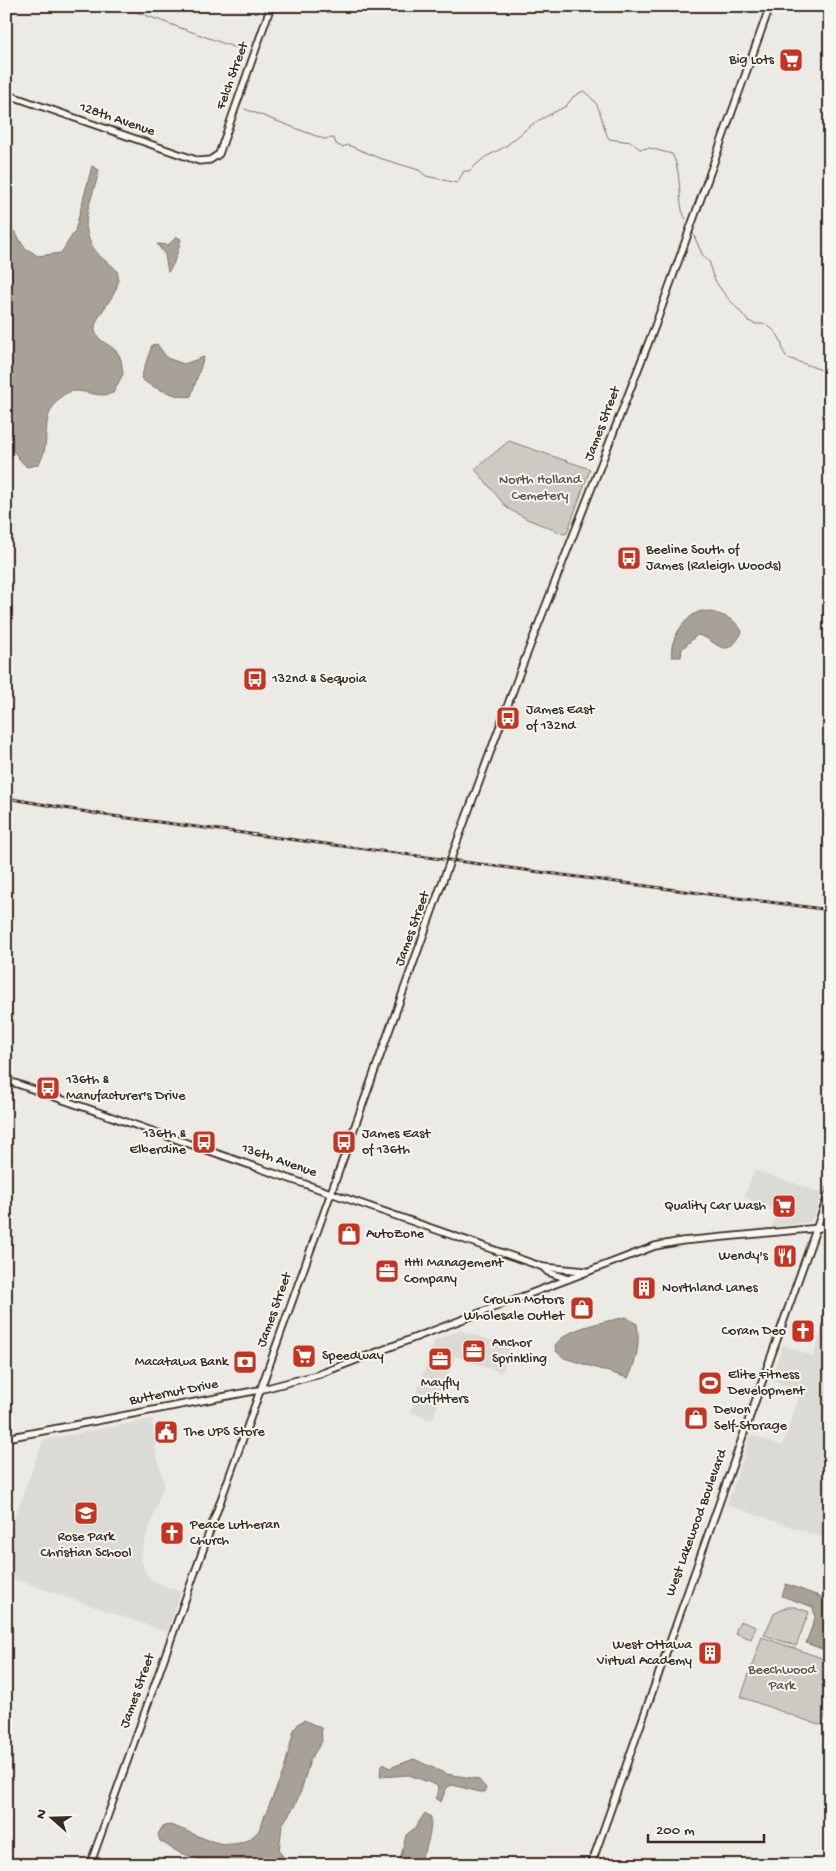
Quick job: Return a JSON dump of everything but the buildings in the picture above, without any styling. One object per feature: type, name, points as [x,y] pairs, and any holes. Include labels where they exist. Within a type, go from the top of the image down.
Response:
[{"type":"street","name":"Felch Street","points":[[219,154],[271,6]]},
{"type":"street","name":"James Street","points":[[90,1865],[259,1390],[480,780],[655,326],[770,6]]},
{"type":"street","name":"128th Avenue","points":[[6,94],[199,161],[210,160],[219,154]]},
{"type":"street","name":"136th Avenue","points":[[6,1080],[543,1267],[588,1271]]},
{"type":"street","name":"West Lakewood Boulevard","points":[[591,1865],[830,1190]]},
{"type":"street","name":"Butternut Drive","points":[[6,1438],[259,1390],[317,1375],[588,1271],[669,1243],[830,1227]]},
{"type":"street","name":"136th Avenue","points":[[543,1267],[548,1272],[568,1279]]},
{"type":"shaded area","points":[[92,166],[99,170],[87,214],[88,235],[100,256],[114,267],[118,275],[118,283],[112,297],[98,318],[95,331],[98,338],[119,354],[123,374],[113,393],[105,395],[73,391],[66,393],[58,399],[48,417],[44,452],[41,459],[37,465],[27,467],[6,443],[6,231],[15,232],[24,247],[38,256],[61,253],[75,231]]},
{"type":"shaded area","points":[[177,237],[181,239],[174,261],[168,272],[165,255],[157,244],[168,245]]},
{"type":"shaded area","points":[[157,344],[167,358],[184,364],[204,357],[191,396],[180,396],[165,392],[150,385],[141,378],[152,345]]},
{"type":"shaded area","points":[[702,611],[719,614],[736,623],[742,632],[736,642],[730,647],[725,648],[697,635],[682,649],[681,657],[672,657],[673,643],[680,629],[690,617]]},
{"type":"shaded area","name":"Quality Car Wash","points":[[755,1170],[823,1193],[811,1222],[772,1227],[775,1219],[771,1208],[744,1197]]},
{"type":"shaded area","points":[[828,1313],[830,1313],[830,1540],[727,1505],[751,1435],[782,1446],[801,1391],[770,1380],[783,1345],[813,1356]]},
{"type":"shaded area","points":[[626,1317],[637,1324],[638,1338],[636,1359],[628,1378],[564,1358],[556,1351],[555,1346],[568,1334],[587,1326]]},
{"type":"shaded area","points":[[460,1330],[511,1347],[502,1373],[455,1356],[432,1420],[410,1412],[435,1340]]},
{"type":"shaded area","name":"Rose Park Christian School","points":[[152,1419],[156,1451],[164,1484],[141,1553],[141,1560],[146,1573],[154,1581],[181,1592],[167,1632],[6,1576],[6,1541],[43,1440]]},
{"type":"shaded area","points":[[786,1584],[830,1600],[830,1652],[806,1643],[815,1618],[813,1607],[782,1596]]},
{"type":"shaded area","points":[[304,1720],[321,1728],[322,1741],[310,1760],[295,1805],[282,1825],[279,1851],[289,1865],[215,1865],[178,1852],[160,1841],[158,1834],[163,1826],[170,1825],[215,1842],[226,1844],[237,1844],[258,1832],[284,1770],[294,1730]]},
{"type":"shaded area","points":[[414,1759],[446,1774],[478,1779],[486,1788],[485,1792],[452,1785],[446,1788],[441,1802],[436,1798],[438,1788],[436,1785],[409,1775],[380,1777],[381,1766],[384,1763],[389,1768]]},
{"type":"shaded area","points":[[425,1813],[431,1817],[431,1824],[428,1842],[417,1865],[399,1865],[406,1835],[415,1828]]},
{"type":"green space","name":"North Holland Cemetery","points":[[509,441],[590,469],[567,533],[564,534],[527,519],[507,508],[475,469]]},
{"type":"green space","points":[[787,1607],[795,1607],[809,1612],[796,1646],[764,1635],[774,1614]]},
{"type":"green space","points":[[740,1621],[756,1627],[751,1639],[735,1633]]},
{"type":"green space","name":"Beechwood Park","points":[[762,1637],[830,1661],[830,1705],[822,1724],[819,1725],[741,1697]]},
{"type":"waterway","points":[[120,6],[239,49],[241,55],[226,94],[230,101]]},
{"type":"waterway","points":[[245,109],[324,139],[334,138],[336,144],[342,147],[348,145],[379,158],[419,170],[426,176],[457,183],[464,171],[469,171],[484,158],[506,146],[534,123],[566,106],[573,97],[583,91],[598,107],[609,139],[631,142],[640,149],[649,148],[672,154],[678,172],[681,206],[686,219]]},
{"type":"waterway","points":[[692,231],[702,254],[710,263],[714,279],[724,294],[748,321],[756,324],[766,324],[772,329],[780,339],[788,358],[830,373]]},
{"type":"railway","points":[[6,798],[105,815],[830,910]]},
{"type":"place","name":"Big Lots","points":[[791,60]]},
{"type":"place","name":"Beeline South of James (Raleigh Woods)","points":[[629,558]]},
{"type":"place","name":"132nd & Sequoia","points":[[255,679]]},
{"type":"place","name":"James East of 132nd","points":[[508,718]]},
{"type":"place","name":"136th & Manufacturer's Drive","points":[[48,1088]]},
{"type":"place","name":"136th & Elberdine","points":[[204,1142]]},
{"type":"place","name":"James East of 136th","points":[[344,1142]]},
{"type":"place","name":"Quality Car Wash","points":[[784,1206]]},
{"type":"place","name":"AutoZone","points":[[349,1234]]},
{"type":"place","name":"Wendy's","points":[[785,1256]]},
{"type":"place","name":"HHI Management Company","points":[[387,1271]]},
{"type":"place","name":"Northland Lanes","points":[[644,1288]]},
{"type":"place","name":"Crown Motors Wholesale Outlet","points":[[582,1308]]},
{"type":"place","name":"Coram Deo","points":[[803,1331]]},
{"type":"place","name":"Anchor Sprinkling","points":[[474,1351]]},
{"type":"place","name":"Speedway","points":[[304,1356]]},
{"type":"place","name":"Mayfly Outfitters","points":[[440,1359]]},
{"type":"place","name":"Macatawa Bank","points":[[245,1362]]},
{"type":"place","name":"Elite Fitness Development","points":[[710,1383]]},
{"type":"place","name":"Devon Self-Storage","points":[[696,1418]]},
{"type":"place","name":"The UPS Store","points":[[166,1432]]},
{"type":"place","name":"Rose Park Christian School","points":[[86,1513]]},
{"type":"place","name":"Peace Lutheran Church","points":[[172,1533]]},
{"type":"place","name":"West Ottawa Virtual Academy","points":[[710,1653]]}]
